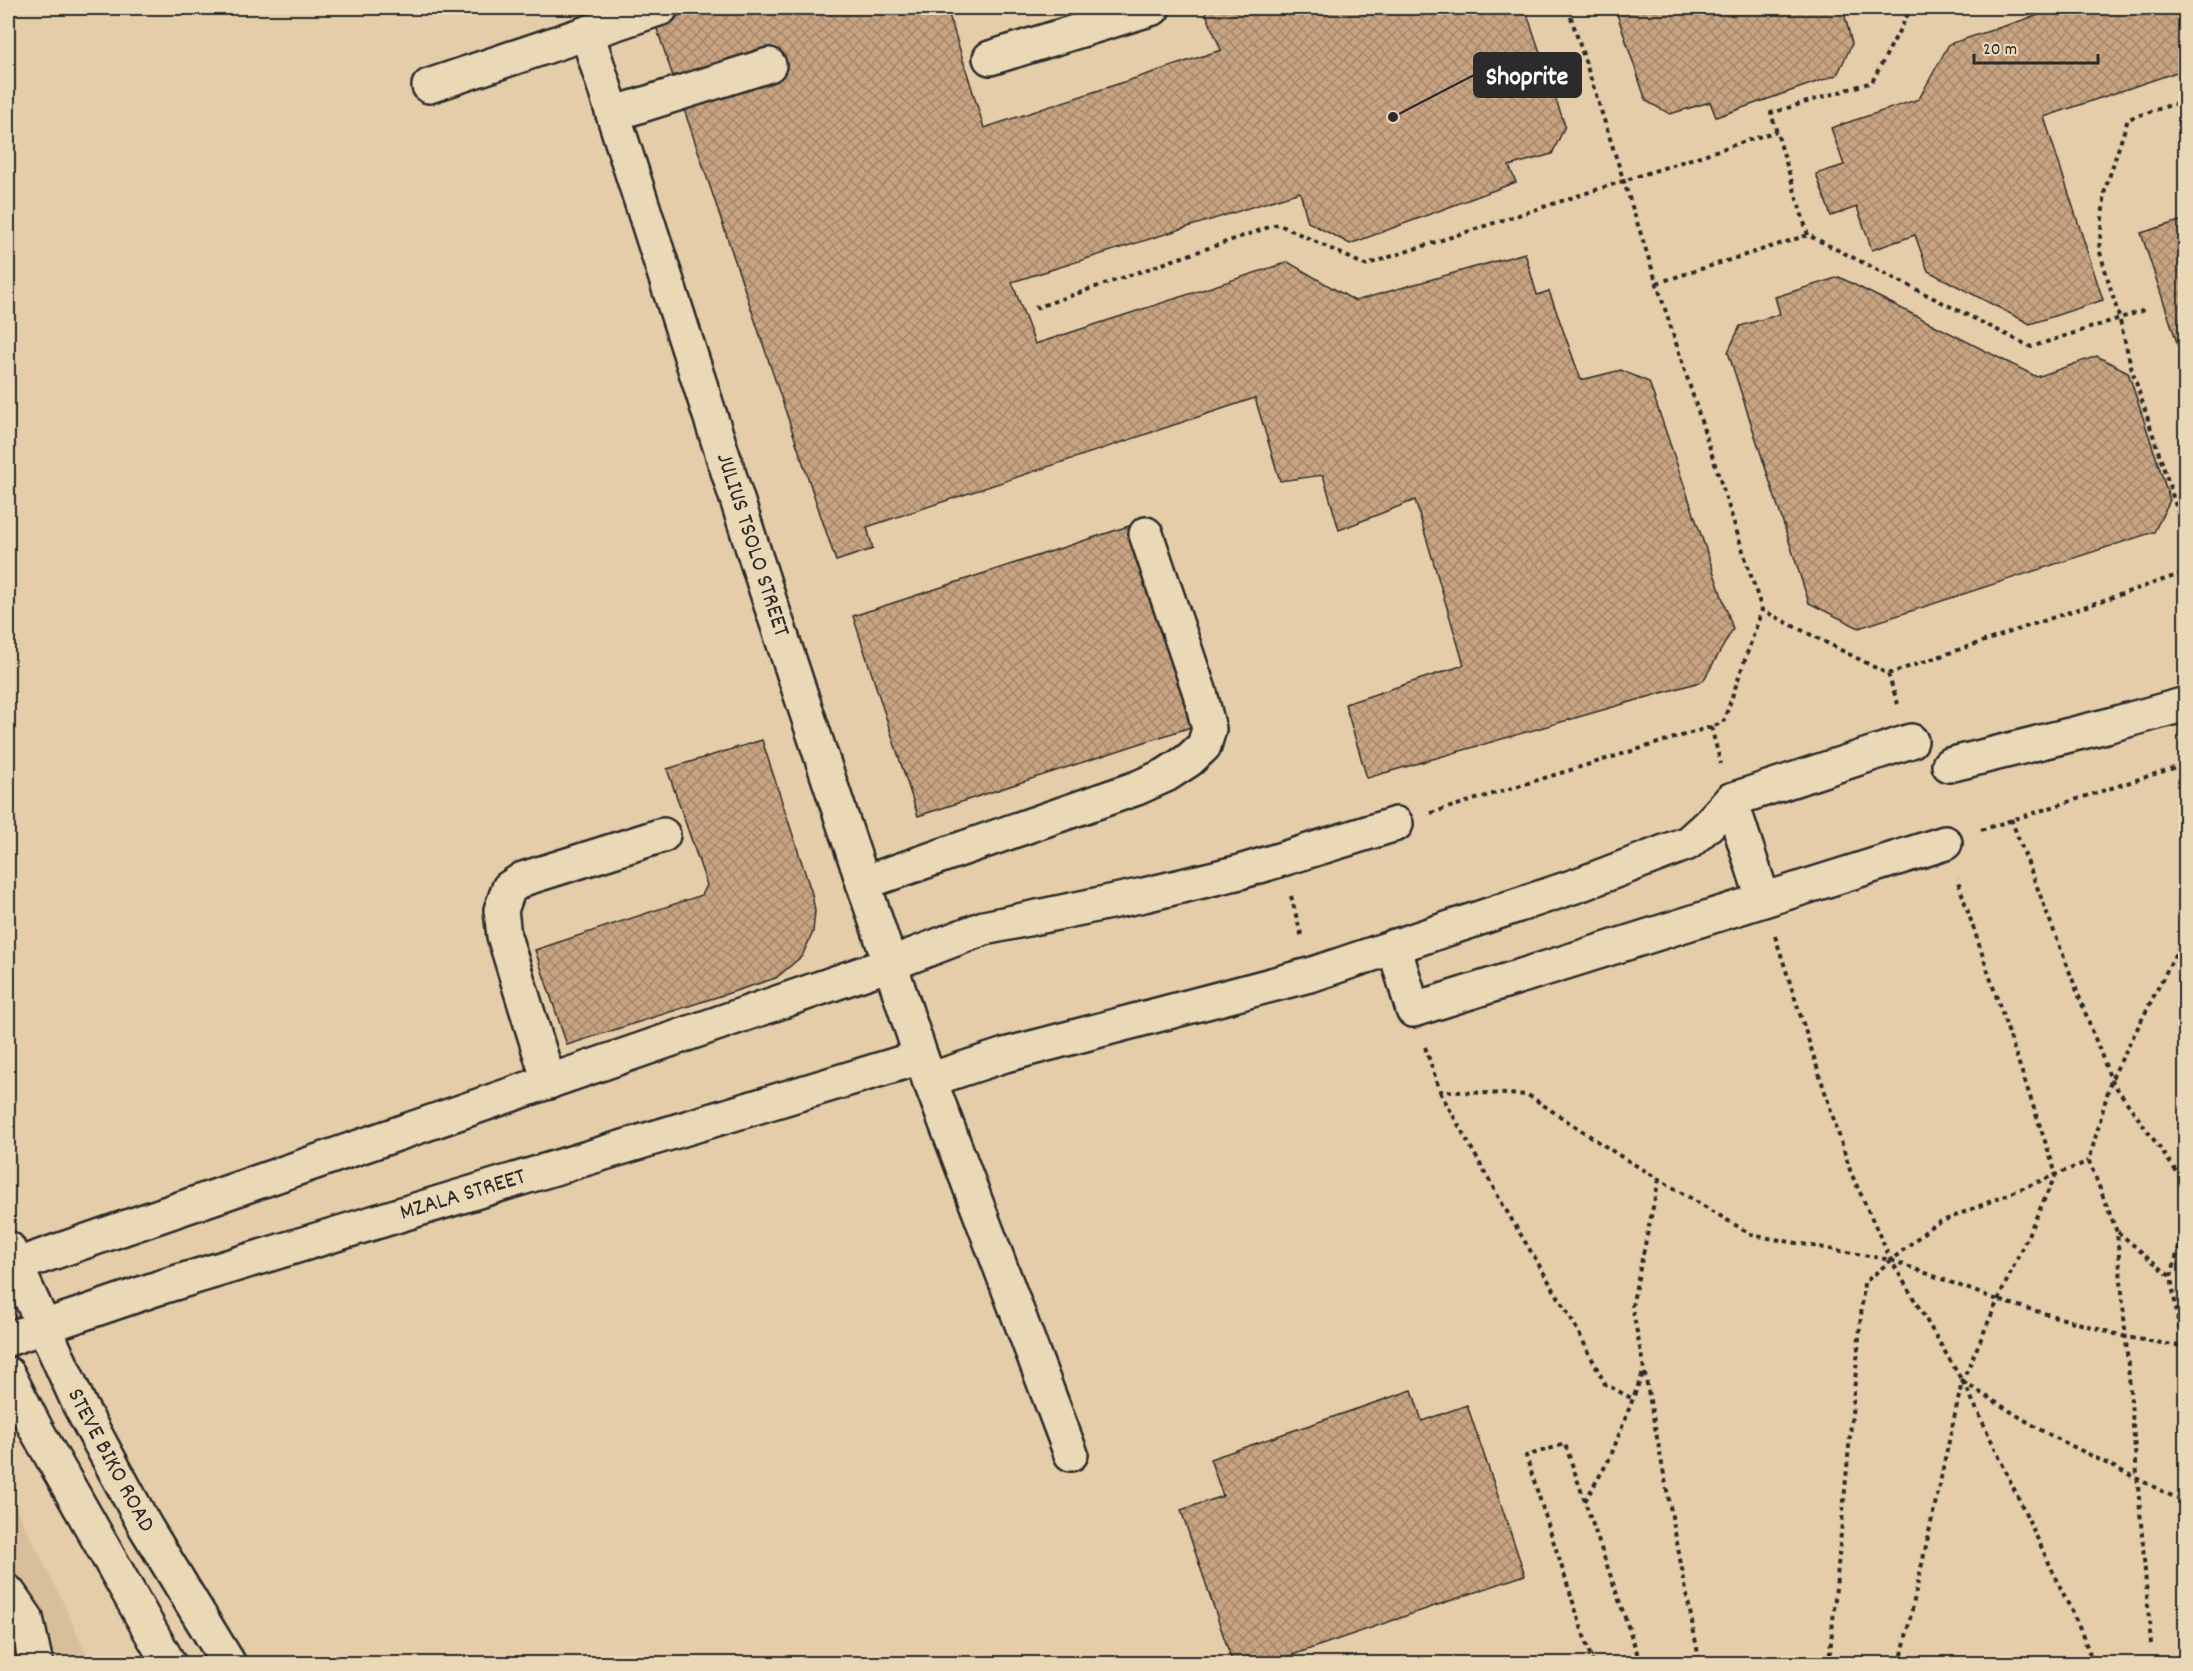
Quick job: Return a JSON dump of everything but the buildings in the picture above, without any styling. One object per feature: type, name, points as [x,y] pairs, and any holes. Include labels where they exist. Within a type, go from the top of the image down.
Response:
[{"type":"street","points":[[429,86],[661,8]]},
{"type":"street","points":[[990,58],[1089,17],[1153,8]]},
{"type":"street","name":"JULIUS TSOLO STREET","points":[[587,33],[863,884],[925,1068],[1071,1454]]},
{"type":"street","points":[[613,114],[769,65]]},
{"type":"street","points":[[863,884],[1137,788],[1166,775],[1189,760],[1204,746],[1209,729],[1200,693],[1146,534]]},
{"type":"street","points":[[1949,765],[2186,704]]},
{"type":"street","points":[[1763,899],[1731,800],[1911,741]]},
{"type":"street","name":"MZALA STREET","points":[[8,1339],[158,1288],[925,1068],[1005,1055],[1312,974],[1581,884],[1688,843],[1731,800]]},
{"type":"street","points":[[10,1261],[549,1082],[890,964],[984,928],[1144,895],[1239,872],[1396,824]]},
{"type":"street","points":[[549,1082],[519,978],[504,936],[501,910],[509,888],[523,879],[663,835]]},
{"type":"street","points":[[1394,946],[1413,1010],[1945,843]]},
{"type":"street","name":"STEVE BIKO ROAD","points":[[10,1261],[80,1406],[139,1516],[229,1664]]},
{"type":"street","name":"STEVE BIKO ROAD","points":[[8,1374],[36,1429],[169,1664]]},
{"type":"street","points":[[8,1592],[26,1618],[36,1664]]},
{"type":"path","points":[[1396,824],[1723,723],[1762,610],[1568,8]]},
{"type":"path","points":[[1808,235],[1771,113],[1872,82],[1909,12],[1923,8]]},
{"type":"path","points":[[2186,100],[2128,119],[2105,190],[2099,249],[2132,370],[2186,537]]},
{"type":"path","points":[[1035,308],[1278,224],[1365,266],[1777,131]]},
{"type":"path","points":[[1657,283],[1808,235],[2031,347],[2148,309]]},
{"type":"path","points":[[1888,674],[2186,572]]},
{"type":"path","points":[[1762,610],[1888,674],[1911,741]]},
{"type":"path","points":[[1899,1664],[1962,1382],[2056,1174],[1945,843],[2011,819],[2186,764]]},
{"type":"path","points":[[2011,819],[2111,1080],[2186,1185]]},
{"type":"path","points":[[1290,892],[1312,974]]},
{"type":"path","points":[[1763,899],[1851,1173],[1891,1260],[1962,1382],[2069,1605],[2094,1664]]},
{"type":"path","points":[[2151,1644],[2117,1232],[2089,1161],[2111,1080],[2186,933]]},
{"type":"path","points":[[1413,1010],[1440,1091],[1503,1205],[1572,1320],[1605,1383],[1633,1399]]},
{"type":"path","points":[[1440,1091],[1528,1095],[1659,1179],[1752,1235],[1891,1260],[1998,1299],[2126,1337],[2184,1347]]},
{"type":"path","points":[[2181,1179],[2186,1156]]},
{"type":"path","points":[[1829,1664],[1864,1283],[1933,1225],[2089,1161]]},
{"type":"path","points":[[1659,1179],[1632,1306],[1700,1664]]},
{"type":"path","points":[[2186,1220],[2171,1278],[2184,1347],[2186,1371]]},
{"type":"path","points":[[2117,1232],[2171,1278]]},
{"type":"path","points":[[1585,1501],[1610,1458],[1644,1370]]},
{"type":"path","points":[[1962,1382],[2044,1432],[2186,1503]]},
{"type":"path","points":[[1593,1664],[1526,1456],[1565,1443],[1641,1664]]},
{"type":"shaded area","points":[[8,1492],[67,1610],[90,1663],[8,1663]]},
{"type":"place","name":"Shoprite","points":[[1393,117]]}]
